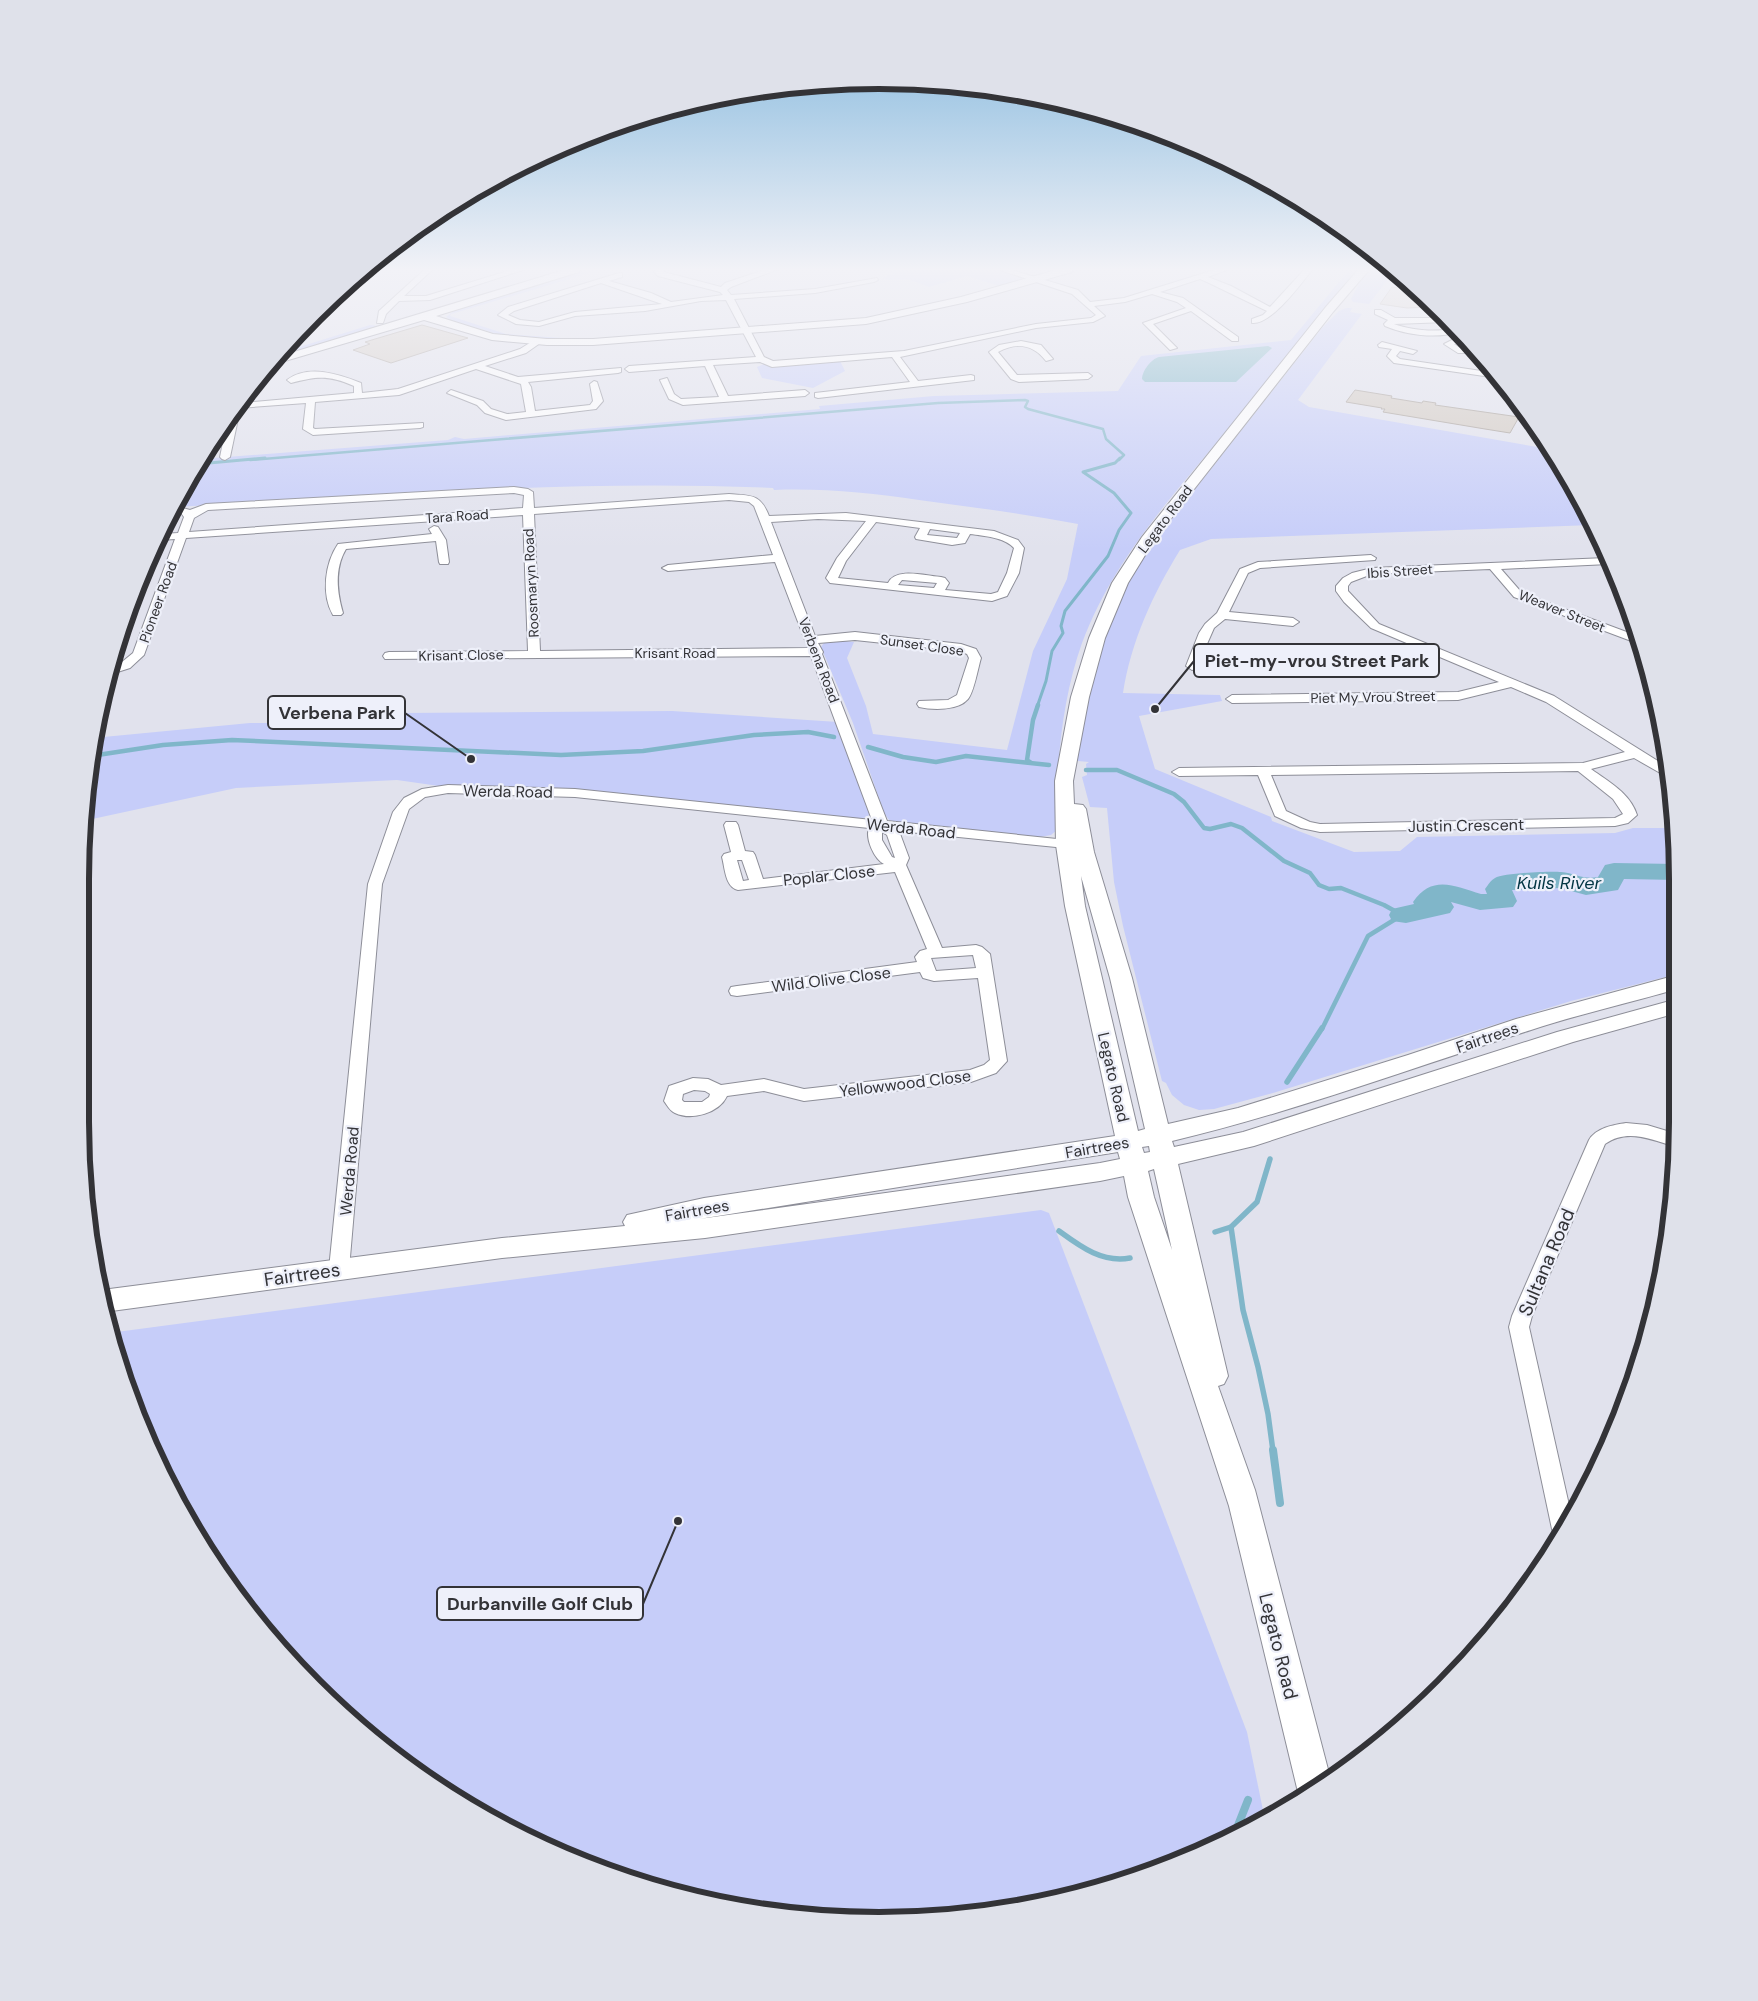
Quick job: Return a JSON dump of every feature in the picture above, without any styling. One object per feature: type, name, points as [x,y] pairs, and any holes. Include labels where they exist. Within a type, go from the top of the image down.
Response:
[{"type":"street","points":[[247,405],[399,392],[489,363]]},
{"type":"street","points":[[629,369],[703,363]]},
{"type":"street","points":[[708,363],[725,399]]},
{"type":"street","points":[[773,363],[788,363]]},
{"type":"street","points":[[900,363],[915,383]]},
{"type":"street","points":[[1003,363],[1019,380],[1088,376]]},
{"type":"street","name":"Legato Road","points":[[1243,1504],[1141,1197],[1075,906],[1075,845],[1064,781],[1080,697],[1097,638],[1120,584],[1149,537],[1288,363]]},
{"type":"street","points":[[1416,363],[1487,374]]},
{"type":"street","points":[[1446,378],[1456,363]]},
{"type":"street","points":[[478,367],[526,384],[531,413]]},
{"type":"street","points":[[518,380],[618,370]]},
{"type":"street","points":[[291,380],[314,374],[328,374],[358,385],[358,397]]},
{"type":"street","points":[[818,395],[971,378]]},
{"type":"street","points":[[664,380],[670,397],[676,401],[695,402],[805,393]]},
{"type":"street","points":[[451,393],[480,403],[488,411],[504,417],[593,407],[598,400],[594,384]]},
{"type":"street","points":[[311,400],[308,429],[310,432],[320,433],[420,425]]},
{"type":"street","points":[[398,413],[398,426]]},
{"type":"street","points":[[225,457],[231,427]]},
{"type":"street","name":"Roosmaryn Road","points":[[189,517],[194,512],[206,508],[524,490],[529,494],[528,512],[534,654]]},
{"type":"street","name":"Tara Road","points":[[167,536],[729,497],[752,499]]},
{"type":"street","name":"Verbena Road","points":[[752,499],[758,504],[780,558],[881,825]]},
{"type":"street","points":[[180,510],[185,511],[189,517]]},
{"type":"street","points":[[764,519],[820,516],[873,519],[926,526],[920,537],[952,542],[961,541],[967,531],[994,534],[1014,542],[1019,548],[1013,573],[1003,594],[997,597],[937,593],[943,582],[941,580],[900,577],[895,580],[891,588],[832,580],[841,560],[873,519]]},
{"type":"street","name":"Pioneer Road","points":[[118,667],[134,659],[141,649],[189,517]]},
{"type":"street","points":[[433,518],[433,527],[439,537],[444,562]]},
{"type":"street","points":[[337,613],[332,574],[342,546],[439,537]]},
{"type":"street","points":[[668,568],[780,558]]},
{"type":"street","points":[[1192,666],[1204,633],[1222,615],[1241,576],[1249,568],[1258,565],[1371,558]]},
{"type":"street","points":[[1326,561],[1352,576]]},
{"type":"street","name":"Ibis Street","points":[[1603,562],[1372,571],[1352,576],[1343,583],[1342,591],[1344,596],[1375,626],[1562,706],[1661,769]]},
{"type":"street","name":"Weaver Street","points":[[1493,566],[1518,594],[1631,638]]},
{"type":"street","points":[[1222,615],[1293,622]]},
{"type":"street","name":"Sunset Close","points":[[812,640],[855,636],[961,648],[972,652],[975,658],[963,697],[960,701],[946,705],[923,704]]},
{"type":"street","name":"Krisant Road","points":[[534,654],[817,652]]},
{"type":"street","name":"Krisant Close","points":[[389,656],[534,654]]},
{"type":"street","name":"Piet My Vrou Street","points":[[1232,699],[1458,696],[1512,683]]},
{"type":"street","points":[[1179,772],[1584,767],[1636,753]]},
{"type":"street","name":"Justin Crescent","points":[[1263,771],[1280,813],[1306,825],[1320,828],[1615,822],[1627,818],[1630,815],[1625,804],[1616,794],[1585,772],[1584,767]]},
{"type":"street","name":"Werda Road","points":[[340,1269],[376,884],[400,812],[405,804],[421,794],[443,789],[553,792],[1075,845]]},
{"type":"street","points":[[731,825],[739,855],[748,855],[757,883]]},
{"type":"street","points":[[881,825],[893,833],[902,858],[899,866],[936,953],[923,956],[929,974],[934,976],[985,972]]},
{"type":"street","name":"Legato Road","points":[[1075,845],[1116,956],[1162,1147],[1243,1504],[1313,1782]]},
{"type":"street","name":"Poplar Close","points":[[739,855],[730,856],[728,859],[736,884],[899,866]]},
{"type":"street","name":"Yellowwood Close","points":[[719,1091],[764,1085],[804,1095],[971,1076],[992,1069],[999,1061],[982,954],[978,950],[936,953]]},
{"type":"street","name":"Wild Olive Close","points":[[737,991],[926,966]]},
{"type":"street","name":"Fairtrees","points":[[1162,1147],[1240,1116],[1416,1061],[1524,1024],[1669,984]]},
{"type":"street","name":"Fairtrees","points":[[110,1300],[502,1248],[705,1228],[1100,1172],[1131,1154],[1162,1147],[1246,1140],[1564,1037],[1669,1008]]},
{"type":"street","name":"Sultana Road","points":[[1561,1520],[1521,1338],[1522,1316],[1598,1140],[1606,1132],[1634,1129],[1651,1132],[1669,1138]]},
{"type":"shaded area","points":[[841,363],[845,371],[813,388],[762,378],[757,367],[764,364]]},
{"type":"shaded area","points":[[1136,363],[1281,363],[1140,537],[1108,587],[1094,614],[1082,643],[1069,688],[1061,735],[1057,830],[1051,835],[1040,837],[898,823],[889,820],[884,813],[853,723],[821,647],[824,643],[834,640],[854,642],[847,658],[866,706],[873,734],[1007,750],[1033,651],[1067,579],[1078,524],[865,493],[698,486],[548,487],[182,507],[211,458],[448,440],[455,437],[464,439],[820,409],[819,406],[934,396],[1118,391]]},
{"type":"shaded area","points":[[1150,363],[1256,363],[1236,382],[1145,382],[1142,379]]},
{"type":"shaded area","points":[[1294,363],[1325,363],[1298,400],[1309,407],[1541,448],[1586,525],[1211,539],[1180,550],[1144,618],[1131,655],[1123,693],[1220,695],[1222,701],[1139,716],[1155,769],[1271,817],[1272,821],[1354,852],[1400,851],[1417,837],[1615,833],[1633,828],[1668,828],[1669,976],[1571,1001],[1273,1093],[1214,1109],[1199,1110],[1184,1105],[1172,1095],[1166,1083],[1162,1081],[1123,926],[1114,882],[1107,808],[1090,807],[1082,777],[1087,775],[1086,764],[1089,762],[1078,761],[1078,747],[1091,673],[1118,601],[1134,570],[1152,544]]},
{"type":"shaded area","points":[[672,711],[838,722],[871,811],[864,818],[853,819],[565,788],[439,786],[397,780],[236,788],[91,819],[102,737],[250,723],[278,723],[401,713]]},
{"type":"shaded area","points":[[1041,1210],[1049,1213],[1247,1732],[1263,1812],[1229,1831],[1181,1852],[1133,1870],[1084,1885],[1033,1897],[931,1911],[827,1911],[725,1897],[674,1885],[625,1870],[577,1852],[529,1831],[484,1806],[440,1779],[398,1749],[320,1681],[285,1643],[252,1603],[222,1561],[170,1472],[131,1376],[117,1332]]},
{"type":"building","points":[[1355,390],[1392,396],[1391,398],[1422,403],[1423,401],[1436,403],[1435,405],[1519,417],[1510,433],[1485,429],[1383,412],[1385,409],[1346,402]]},
{"type":"waterway","points":[[250,460],[938,403],[1025,400],[1028,401],[1025,407],[1028,409],[1103,429],[1106,439],[1124,455],[1119,460]]},
{"type":"waterway","points":[[208,463],[265,458]]},
{"type":"waterway","points":[[1037,707],[1046,681],[1052,651],[1063,633],[1061,626],[1065,611],[1108,556],[1119,530],[1131,513],[1114,493],[1083,472],[1115,463],[1120,458]]},
{"type":"waterway","points":[[1030,762],[1027,760],[1033,720],[1038,705]]},
{"type":"waterway","points":[[99,755],[163,745],[232,740],[561,755],[643,751],[754,735],[808,732],[834,737]]},
{"type":"waterway","points":[[868,747],[903,757],[936,762],[966,756],[1049,765]]},
{"type":"waterway","points":[[1086,770],[1117,770],[1174,794],[1184,802],[1204,828],[1210,829],[1231,824],[1242,828],[1284,861],[1310,873],[1319,885],[1329,889],[1341,888],[1384,905],[1402,915],[1368,936],[1322,1029]]},
{"type":"waterway","name":"Kuils River","points":[[1402,915],[1441,907],[1426,902],[1435,893],[1447,892],[1480,902],[1504,901],[1498,889],[1505,883],[1561,880],[1586,887],[1609,884],[1614,871],[1669,872]]},
{"type":"waterway","points":[[1287,1082],[1322,1028]]},
{"type":"waterway","points":[[1231,1227],[1257,1202],[1270,1159]]},
{"type":"waterway","points":[[1215,1232],[1231,1227]]},
{"type":"waterway","points":[[1231,1227],[1243,1310],[1258,1367],[1268,1414],[1273,1451]]},
{"type":"waterway","points":[[1059,1231],[1084,1248],[1101,1256],[1120,1259],[1130,1258]]},
{"type":"waterway","points":[[1273,1450],[1280,1503]]},
{"type":"waterway","points":[[1238,1826],[1248,1800]]},
{"type":"place","name":"Piet-my-vrou Street Park","points":[[1155,709]]},
{"type":"place","name":"Verbena Park","points":[[471,759]]},
{"type":"place","name":"Durbanville Golf Club","points":[[678,1521]]}]
